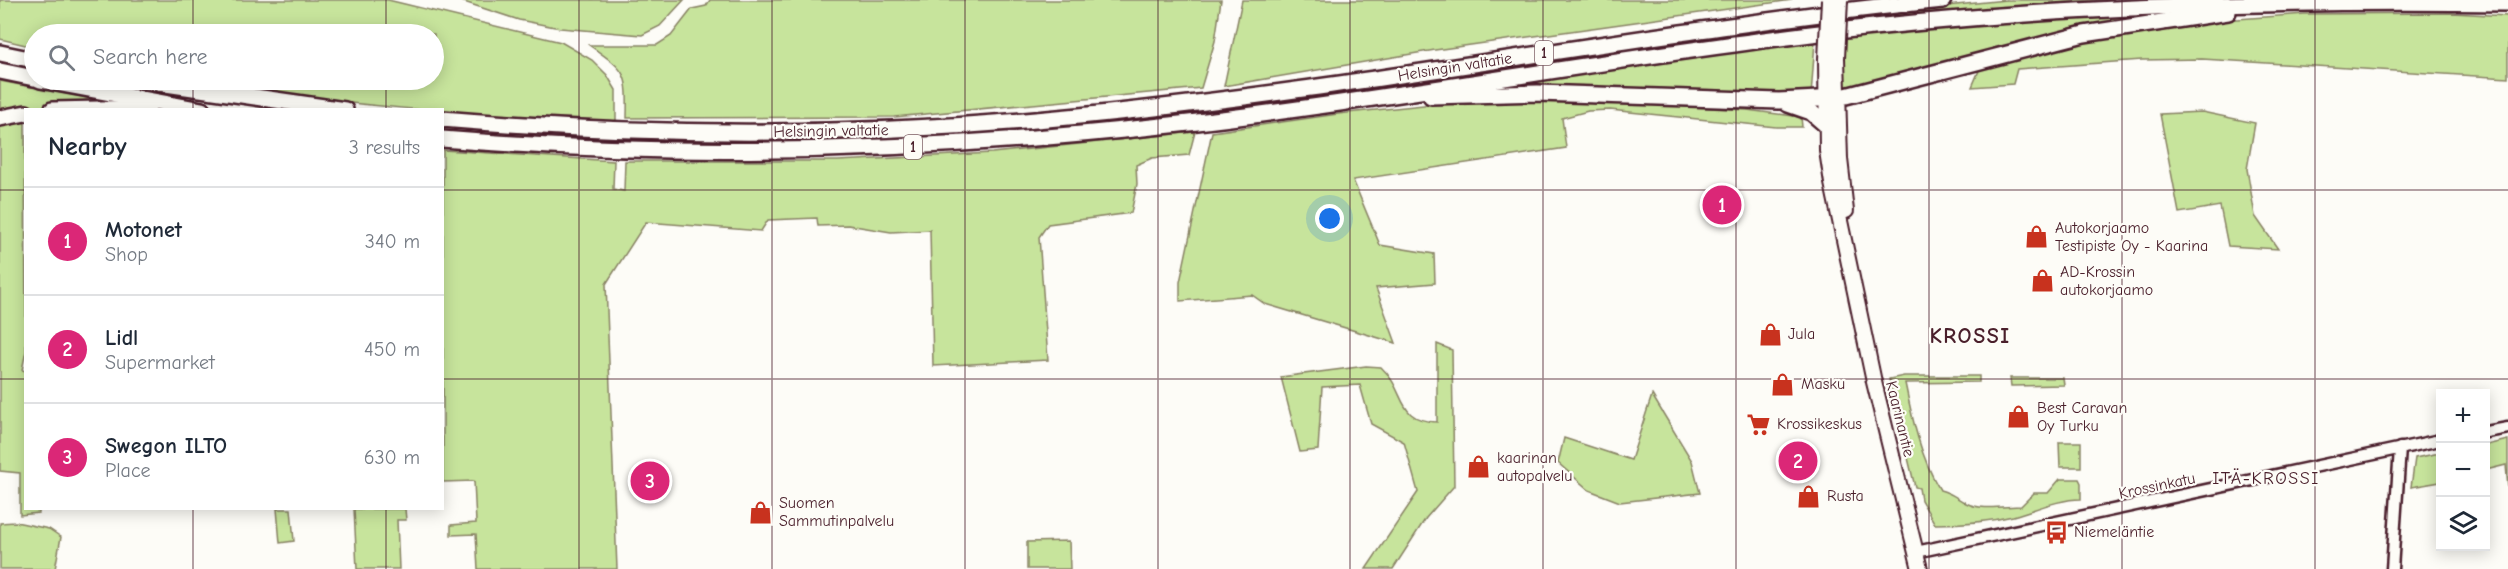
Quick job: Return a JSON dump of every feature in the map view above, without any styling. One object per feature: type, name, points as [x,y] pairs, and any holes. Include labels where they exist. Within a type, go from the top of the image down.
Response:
[{"type":"highway","points":[[1806,16],[1863,0]]},
{"type":"highway","name":"Helsingin valtatie","points":[[444,119],[614,130],[747,132],[947,127],[1175,105],[1806,16],[1943,0]]},
{"type":"highway","points":[[1377,97],[1538,93],[1779,101],[1832,98],[2084,34],[2136,24],[2300,2]]},
{"type":"highway","name":"Helsingin valtatie","points":[[444,139],[615,150],[805,151],[947,146],[1164,126],[1711,47],[1906,23],[2094,9],[2300,2],[2508,3]]},
{"type":"highway","points":[[0,53],[24,58]]},
{"type":"highway","points":[[0,71],[24,76]]},
{"type":"highway","points":[[94,90],[191,108]]},
{"type":"highway","points":[[207,90],[331,108]]},
{"type":"highway","points":[[1779,101],[1810,112],[1826,125]]},
{"type":"highway","points":[[95,108],[156,108]]},
{"type":"highway","points":[[0,118],[24,113]]},
{"type":"main road","name":"Kaarinantie","points":[[1829,0],[1832,98],[1853,276]]},
{"type":"main road","name":"Kaarinantie","points":[[1831,59],[1840,0]]},
{"type":"main road","name":"Kaarinantie","points":[[1832,98],[1826,125],[1832,183],[1874,382],[1920,569]]},
{"type":"street","points":[[2490,431],[2508,428]]},
{"type":"street","name":"Krossinkatu","points":[[1916,552],[2436,441]]},
{"type":"street","points":[[2392,569],[2400,448]]},
{"type":"green space","points":[[0,0],[388,0],[561,42],[592,60],[607,75],[616,90],[616,122],[444,111],[444,108],[403,108],[251,90],[444,90],[444,24],[24,24],[24,45],[0,39]]},
{"type":"green space","points":[[458,0],[684,0],[660,26],[642,35],[560,28],[519,20]]},
{"type":"green space","points":[[710,0],[1221,0],[1215,41],[1201,88],[894,117],[627,118],[627,91],[623,74],[611,61],[589,45],[657,45],[671,36],[692,9],[706,6]]},
{"type":"green space","points":[[1242,0],[1792,0],[1435,50],[1224,86]]},
{"type":"green space","points":[[2006,0],[2161,0],[1999,9],[1847,21],[1847,16]]},
{"type":"green space","points":[[2170,13],[1844,88],[1845,38],[1996,23]]},
{"type":"green space","points":[[2452,13],[2508,16],[2508,78],[2202,59],[2142,60],[2017,69],[2013,84],[1972,87],[1981,66],[2060,45],[2156,25],[2305,14]]},
{"type":"green space","points":[[1815,41],[1811,96],[1476,90]]},
{"type":"green space","points":[[0,81],[24,86],[24,90],[47,90],[109,102],[24,108],[24,110],[0,114]]},
{"type":"green space","points":[[1471,100],[1621,100],[1673,106],[1747,110],[1801,117],[1802,127],[1776,127],[1610,110],[1588,111],[1562,118],[1566,148],[1353,180],[1380,245],[1434,254],[1435,283],[1376,288],[1396,343],[1265,304],[1252,295],[1180,301],[1180,282],[1212,132],[1338,114]]},
{"type":"green space","points":[[2202,112],[2255,123],[2247,169],[2255,216],[2278,249],[2228,246],[2220,206],[2179,213],[2160,114]]},
{"type":"green space","points":[[24,119],[24,360],[22,370],[24,370],[24,510],[39,510],[39,513],[20,515],[20,473],[0,471],[0,126]]},
{"type":"green space","points":[[1195,132],[1189,155],[1152,158],[1136,165],[1137,184],[1131,213],[1048,224],[1039,237],[1048,360],[933,366],[930,230],[891,232],[848,225],[818,226],[817,218],[768,220],[761,231],[646,222],[606,284],[617,569],[478,569],[476,534],[451,535],[451,525],[476,523],[474,481],[444,482],[444,150],[614,161],[613,189],[624,191],[625,161],[838,161],[992,153]]},
{"type":"green space","points":[[1437,344],[1452,350],[1454,486],[1426,518],[1393,569],[1366,569],[1418,492],[1404,442],[1371,424],[1360,385],[1322,387],[1318,450],[1300,452],[1281,377],[1366,366],[1381,367],[1389,376],[1403,403],[1414,416],[1437,422]]},
{"type":"green space","points":[[1904,376],[1979,376],[1979,382],[1905,383],[1922,452],[1940,490],[1979,507],[2021,506],[2034,493],[2048,493],[2060,479],[2079,479],[2081,499],[2056,503],[1994,520],[1935,524],[1921,500],[1919,488],[1915,487],[1889,379]]},
{"type":"green space","points":[[2010,378],[2063,378],[2064,385],[2011,386]]},
{"type":"green space","points":[[1652,395],[1692,461],[1700,493],[1620,502],[1589,490],[1558,463],[1564,438],[1631,460]]},
{"type":"green space","points":[[2508,440],[2508,489],[2506,465],[2490,469],[2490,444]]},
{"type":"green space","points":[[2059,442],[2081,442],[2081,467],[2060,467]]},
{"type":"green space","points":[[2436,454],[2436,483],[2411,487],[2415,458]]},
{"type":"green space","points":[[277,510],[291,510],[294,541],[280,543]]},
{"type":"green space","points":[[354,510],[405,510],[406,520],[397,520],[399,569],[357,569]]},
{"type":"green space","points":[[16,522],[49,529],[61,537],[55,569],[0,569],[0,523]]},
{"type":"green space","points":[[1069,541],[1070,569],[1027,569],[1027,542]]},
{"type":"place","name":"Motonet","points":[[1722,205]]},
{"type":"place","name":"Autokorjaamo Testipiste Oy - Kaarina","points":[[2037,237]]},
{"type":"place","name":"AD-Krossin autokorjaamo","points":[[2042,281]]},
{"type":"place","name":"Jula","points":[[1770,334]]},
{"type":"place","name":"Masku","points":[[1783,384]]},
{"type":"place","name":"Best Caravan Oy Turku","points":[[2019,417]]},
{"type":"place","name":"Krossikeskus","points":[[1759,424]]},
{"type":"place","name":"Lidl","points":[[1798,461]]},
{"type":"place","name":"kaarinan autopalvelu","points":[[1479,467]]},
{"type":"place","name":"Swegon ILTO","points":[[650,481]]},
{"type":"place","name":"Rusta","points":[[1809,496]]},
{"type":"place","name":"Suomen Sammutinpalvelu","points":[[761,512]]},
{"type":"place","name":"Niemeläntie","points":[[2056,532]]},
{"type":"district","name":"KROSSI","points":[[1970,336]]},
{"type":"district","name":"ITÄ-KROSSI","points":[[2266,478]]}]
